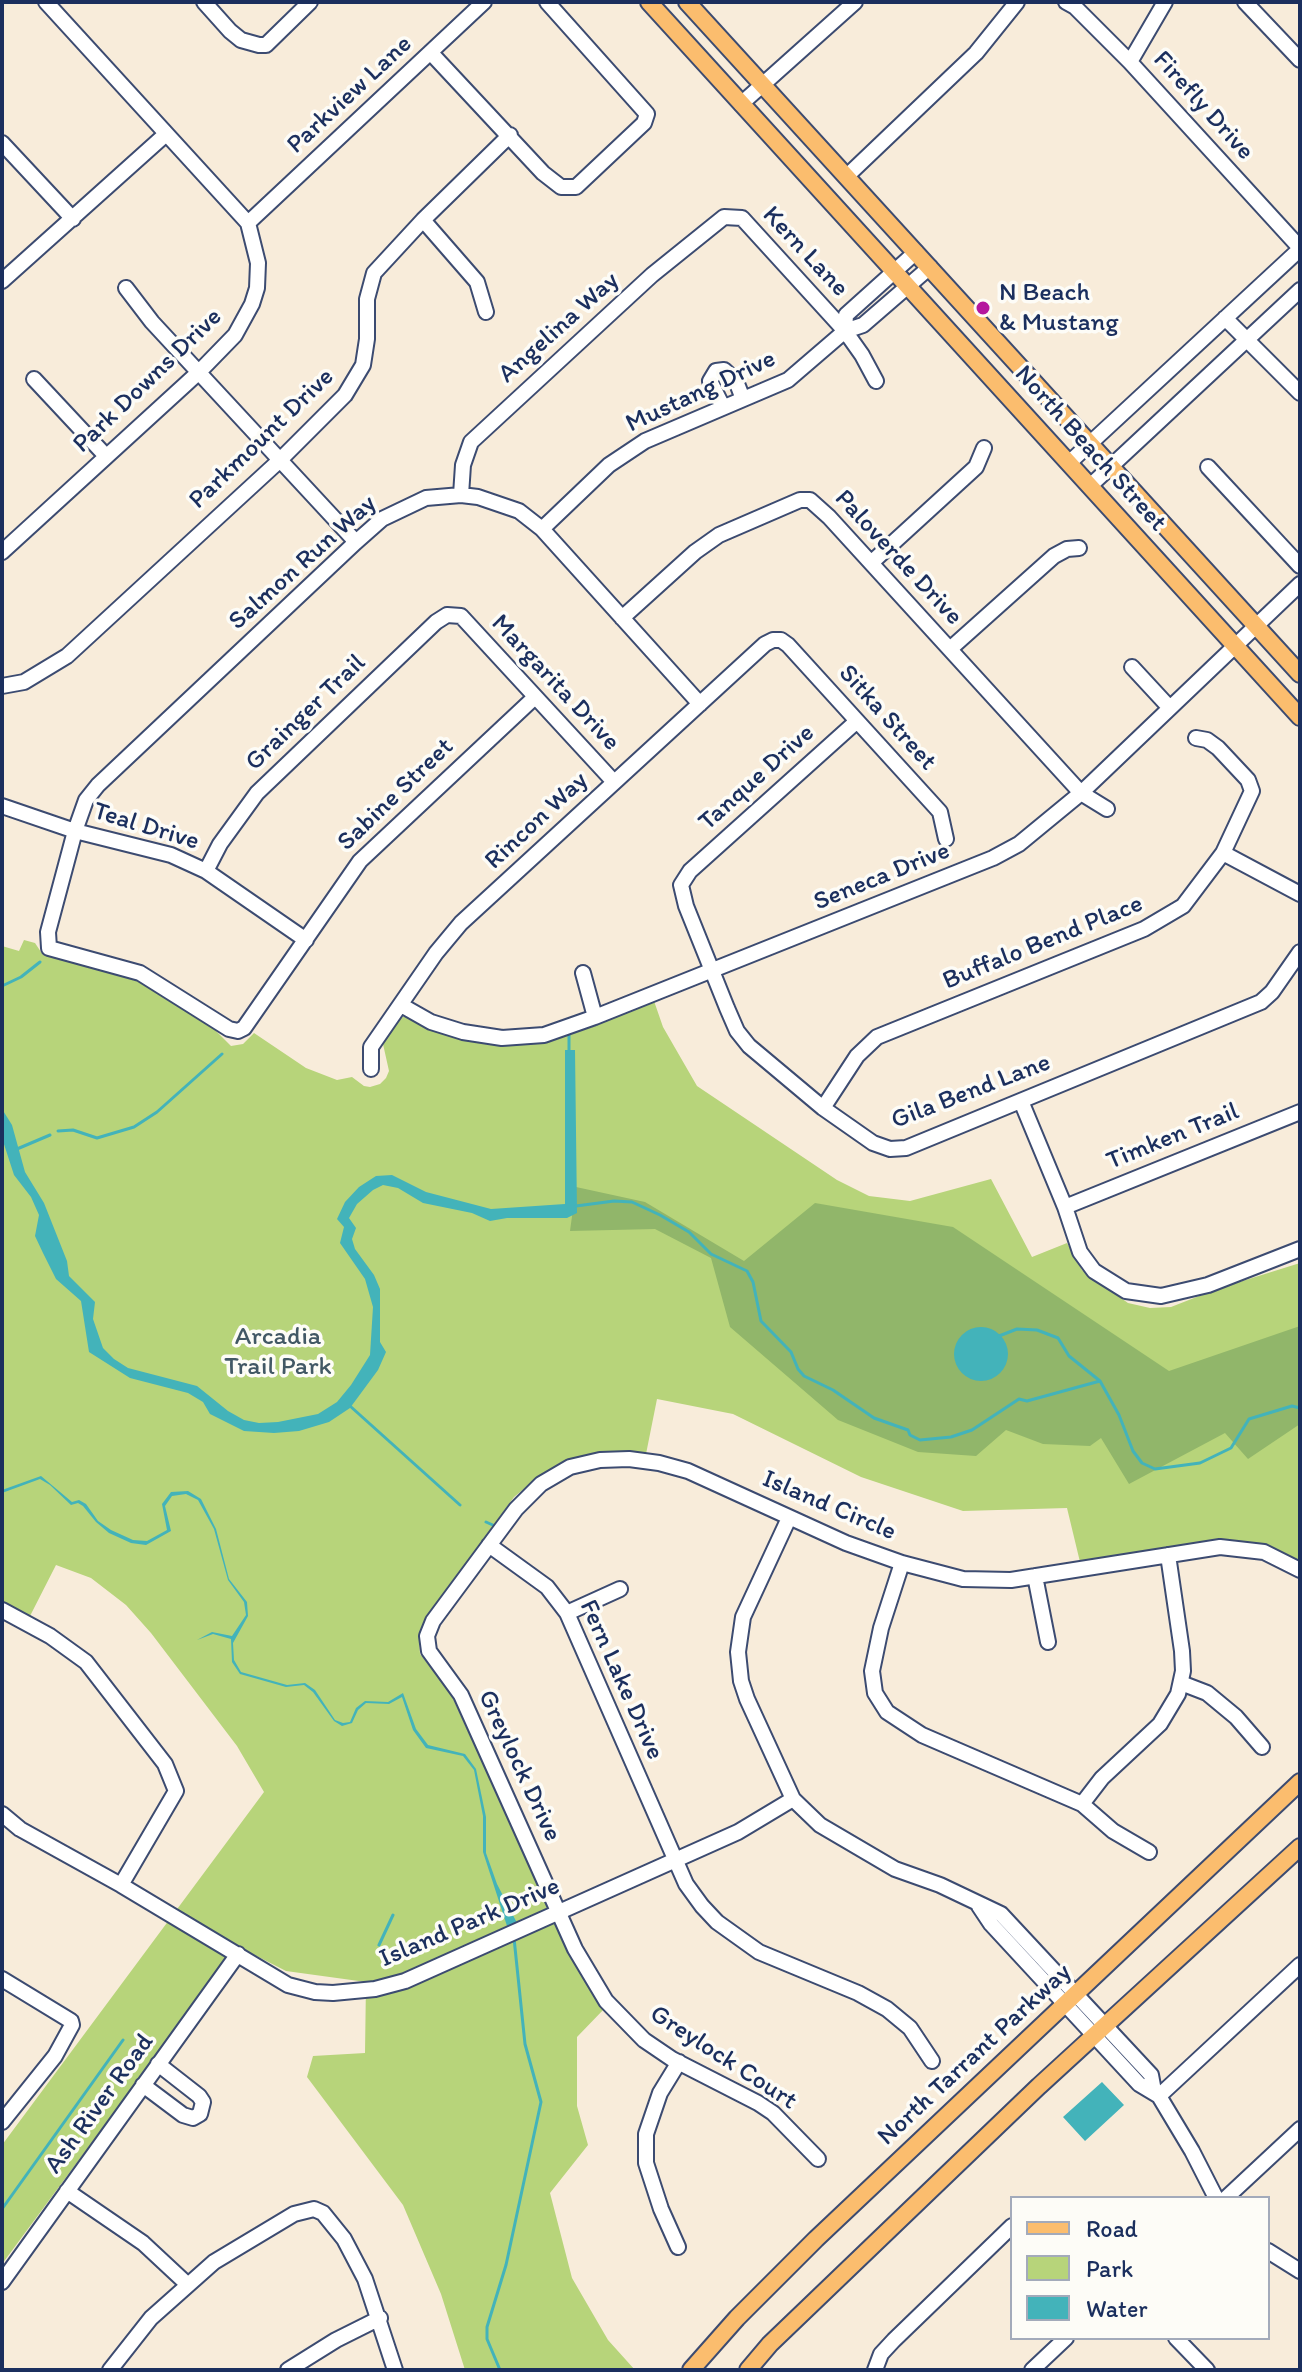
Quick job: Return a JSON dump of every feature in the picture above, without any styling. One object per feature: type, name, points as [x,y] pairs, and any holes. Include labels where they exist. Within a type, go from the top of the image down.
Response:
[{"type":"main road","name":"North Beach Street","points":[[649,2],[1300,717]]},
{"type":"main road","name":"North Beach Street","points":[[687,2],[1300,674]]},
{"type":"main road","name":"North Tarrant Parkway","points":[[691,2370],[737,2318],[816,2239],[1300,1782]]},
{"type":"main road","points":[[748,2370],[770,2344],[912,2206],[1300,1847]]},
{"type":"street","name":"Park Downs Drive","points":[[4,546],[199,372],[235,335],[257,288],[258,263],[248,223],[46,2]]},
{"type":"street","points":[[204,2],[230,31],[251,44],[259,45],[266,45],[310,2]]},
{"type":"street","name":"Parkview Lane","points":[[248,223],[484,2]]},
{"type":"street","points":[[431,53],[554,182],[561,187],[576,187],[644,123],[647,114],[547,2]]},
{"type":"street","points":[[741,104],[855,2]]},
{"type":"street","points":[[847,176],[976,53],[1017,2]]},
{"type":"street","name":"Firefly Drive","points":[[1066,2],[1075,7],[1130,62],[1300,249]]},
{"type":"street","points":[[1130,62],[1165,2]]},
{"type":"street","points":[[1245,2],[1300,60]]},
{"type":"street","points":[[2,281],[166,134]]},
{"type":"street","name":"Parkmount Drive","points":[[2,686],[24,682],[67,656],[279,461],[345,395],[358,378],[365,352],[367,299],[374,273],[510,135]]},
{"type":"street","points":[[2,143],[73,219]]},
{"type":"street","name":"Kern Lane","points":[[724,217],[742,218],[845,331],[876,381]]},
{"type":"street","name":"Angelina Way","points":[[461,495],[463,465],[471,442],[652,275],[724,217]]},
{"type":"street","points":[[423,220],[477,282],[486,312]]},
{"type":"street","points":[[1070,462],[1300,249]]},
{"type":"street","name":"Mustang Drive","points":[[845,331],[846,315],[916,252]]},
{"type":"street","name":"Mustang Drive","points":[[542,529],[609,465],[645,441],[788,380],[845,331],[863,325],[930,267]]},
{"type":"street","points":[[126,288],[152,322],[356,542]]},
{"type":"street","points":[[1091,485],[1300,290]]},
{"type":"street","points":[[1225,318],[1300,393]]},
{"type":"street","points":[[723,407],[710,381],[716,371],[724,370],[736,381],[743,399]]},
{"type":"street","points":[[34,379],[105,455]]},
{"type":"street","points":[[871,563],[976,467],[984,448]]},
{"type":"street","points":[[1208,467],[1300,566]]},
{"type":"street","name":"Salmon Run Way","points":[[306,940],[257,1012],[238,1031],[229,1029],[140,973],[49,948],[48,932],[75,831],[86,800],[98,785],[382,519],[426,498],[461,495],[478,497],[519,511],[542,529],[700,704]]},
{"type":"street","name":"Paloverde Drive","points":[[622,618],[695,552],[719,535],[800,500],[814,502],[1081,793],[1107,809]]},
{"type":"street","points":[[950,649],[1054,556],[1067,549],[1079,548]]},
{"type":"street","name":"Seneca Drive","points":[[401,1005],[431,1022],[463,1032],[502,1038],[544,1035],[993,858],[1019,844],[1081,793],[1300,584]]},
{"type":"street","name":"Grainger Trail","points":[[206,871],[220,844],[257,793],[436,622],[447,615],[461,616]]},
{"type":"street","name":"Margarita Drive","points":[[461,616],[614,782]]},
{"type":"street","name":"Rincon Way","points":[[371,1069],[371,1047],[436,953],[461,923],[765,644],[777,639]]},
{"type":"street","name":"Sitka Street","points":[[777,639],[788,645],[940,812],[946,839]]},
{"type":"street","points":[[1132,667],[1169,707]]},
{"type":"street","name":"Sabine Street","points":[[306,940],[360,861],[535,697]]},
{"type":"street","name":"Tanque Drive","points":[[690,871],[857,721]]},
{"type":"street","name":"Buffalo Bend Place","points":[[823,1108],[857,1056],[877,1037],[1161,920],[1190,899],[1223,853],[1252,791],[1248,780],[1218,748],[1207,740],[1196,738]]},
{"type":"street","name":"Teal Drive","points":[[2,806],[75,831],[171,855],[206,871],[306,940]]},
{"type":"street","points":[[1223,853],[1300,894]]},
{"type":"street","name":"Gila Bend Lane","points":[[690,871],[683,880],[682,890],[737,1031],[749,1046],[823,1108],[873,1143],[890,1149],[906,1148],[1261,1002],[1282,980],[1300,952]]},
{"type":"street","points":[[583,973],[595,1017]]},
{"type":"street","points":[[1021,1101],[1065,1207],[1080,1252],[1094,1271],[1126,1291],[1161,1296],[1208,1285],[1300,1249]]},
{"type":"street","name":"Timken Trail","points":[[1065,1207],[1300,1112]]},
{"type":"street","name":"Island Circle","points":[[427,1644],[433,1621],[516,1509],[541,1484],[570,1467],[615,1458],[659,1463],[688,1471],[846,1543],[948,1576],[1011,1580],[1234,1547],[1264,1552],[1300,1570]]},
{"type":"street","points":[[789,1518],[743,1617],[738,1652],[741,1681],[747,1699],[793,1799],[820,1825],[895,1869],[940,1885],[1001,1914],[1100,2030],[1139,2084],[1156,2094],[1192,2151],[1215,2196]]},
{"type":"street","name":"Fern Lake Drive","points":[[489,1545],[547,1587],[567,1613],[675,1861],[686,1884],[702,1906],[730,1933],[759,1952],[858,1993],[887,2009],[910,2028],[932,2061]]},
{"type":"street","points":[[1082,1804],[1102,1778],[1160,1724],[1174,1703],[1181,1683],[1182,1651],[1168,1555]]},
{"type":"street","points":[[902,1563],[881,1628],[872,1671],[875,1693],[887,1712],[922,1735],[1082,1804],[1113,1831],[1149,1852]]},
{"type":"street","points":[[1035,1576],[1048,1642]]},
{"type":"street","points":[[567,1613],[620,1589]]},
{"type":"street","points":[[2,1610],[50,1636],[86,1662],[165,1764],[176,1791],[121,1885]]},
{"type":"street","name":"Greylock Drive","points":[[427,1644],[433,1659],[465,1703],[552,1915]]},
{"type":"street","points":[[1181,1683],[1207,1693],[1236,1717],[1262,1747]]},
{"type":"street","name":"Island Park Drive","points":[[2,1814],[20,1829],[121,1885],[288,1985],[315,1992],[350,1993],[405,1981],[738,1832],[793,1799]]},
{"type":"street","name":"Greylock Court","points":[[552,1915],[606,2001],[644,2040],[773,2113],[818,2159]]},
{"type":"street","name":"Ash River Road","points":[[2,2282],[238,1954]]},
{"type":"street","points":[[1156,2094],[1300,1965]]},
{"type":"street","points":[[2,1979],[71,2021],[72,2025],[55,2056],[2,2122]]},
{"type":"street","points":[[678,2247],[646,2163],[646,2134],[660,2093],[679,2062]]},
{"type":"street","points":[[143,2085],[183,2115],[193,2118],[200,2114],[203,2102],[199,2096],[158,2064]]},
{"type":"street","points":[[1228,2196],[1300,2129]]},
{"type":"street","points":[[67,2191],[143,2243],[187,2284]]},
{"type":"street","points":[[110,2370],[151,2318],[214,2262],[294,2214],[314,2209],[323,2213],[344,2239],[365,2279],[395,2370]]},
{"type":"street","points":[[875,2370],[881,2354],[894,2340],[1010,2228]]},
{"type":"street","points":[[1270,2252],[1300,2271]]},
{"type":"street","points":[[288,2370],[336,2340],[380,2318]]},
{"type":"street","points":[[1032,2370],[1064,2340]]},
{"type":"street","points":[[1178,2340],[1204,2369]]},
{"type":"green space","name":"Arcadia Trail Park","points":[[24,940],[35,943],[43,955],[63,956],[131,977],[152,987],[213,1028],[231,1046],[243,1044],[254,1033],[306,1068],[337,1080],[352,1077],[370,1087],[386,1078],[389,1071],[383,1044],[400,1018],[406,1016],[455,1035],[559,1036],[595,1026],[654,1001],[663,1027],[697,1086],[837,1180],[869,1196],[910,1201],[991,1179],[1032,1257],[1067,1243],[1082,1270],[1128,1303],[1150,1308],[1171,1307],[1300,1263],[1300,1562],[1267,1545],[1227,1540],[1080,1562],[1067,1508],[963,1511],[861,1477],[733,1414],[657,1399],[646,1454],[602,1452],[560,1463],[536,1479],[514,1497],[426,1619],[419,1637],[420,1654],[450,1692],[572,1959],[605,2008],[577,2037],[577,2106],[588,2145],[550,2193],[572,2278],[608,2340],[635,2370],[465,2370],[441,2294],[403,2205],[307,2077],[313,2056],[365,2053],[366,1982],[286,1971],[237,1946],[2,2264],[2,2145],[264,1792],[237,1746],[151,1633],[126,1605],[91,1578],[56,1565],[30,1616],[2,1602],[2,946],[19,951]]},
{"type":"green space","points":[[576,1187],[645,1202],[744,1261],[815,1203],[953,1227],[1169,1371],[1300,1326],[1300,1424],[1248,1459],[1225,1433],[1129,1484],[1101,1438],[1090,1446],[1043,1444],[1006,1430],[976,1456],[918,1452],[838,1420],[730,1327],[711,1258],[655,1229],[570,1231]]},
{"type":"water","points":[[565,1050],[575,1050],[577,1213],[567,1218],[490,1221],[472,1213],[423,1203],[398,1188],[383,1185],[373,1190],[357,1204],[349,1218],[356,1228],[352,1239],[355,1249],[380,1289],[380,1342],[386,1352],[378,1370],[350,1408],[329,1422],[299,1431],[244,1431],[210,1414],[203,1402],[188,1393],[130,1378],[89,1352],[81,1301],[56,1279],[43,1253],[35,1236],[39,1215],[31,1197],[14,1175],[2,1138],[2,1109],[12,1125],[25,1172],[44,1203],[67,1261],[69,1276],[95,1302],[93,1319],[103,1348],[128,1368],[197,1386],[244,1420],[278,1422],[318,1414],[337,1402],[370,1355],[373,1307],[365,1279],[340,1243],[344,1227],[337,1219],[345,1202],[359,1187],[376,1176],[392,1175],[426,1192],[491,1209],[565,1204]]},
{"type":"water","points":[[981,1327],[1000,1335],[1008,1354],[1000,1373],[981,1381],[962,1373],[954,1354],[962,1335]]},
{"type":"water","points":[[41,1476],[72,1502],[79,1500],[86,1504],[98,1521],[133,1540],[147,1541],[167,1530],[162,1504],[171,1492],[188,1491],[201,1499],[216,1529],[229,1579],[247,1602],[248,1616],[233,1643],[234,1660],[241,1672],[287,1685],[305,1683],[315,1690],[335,1720],[343,1723],[350,1722],[356,1708],[365,1701],[388,1702],[403,1693],[416,1729],[428,1745],[465,1754],[476,1769],[486,1817],[486,1853],[497,1884],[517,1923],[507,1926],[483,1852],[483,1816],[474,1770],[463,1756],[426,1748],[413,1730],[402,1697],[389,1704],[366,1703],[358,1710],[352,1723],[342,1726],[334,1721],[313,1692],[304,1685],[286,1687],[240,1674],[232,1662],[231,1639],[213,1634],[197,1640],[212,1632],[232,1636],[246,1615],[244,1602],[228,1580],[214,1529],[198,1500],[186,1494],[172,1496],[165,1506],[171,1531],[146,1545],[131,1543],[109,1533],[83,1506],[78,1503],[71,1505],[40,1479],[2,1493],[2,1490]]},
{"type":"water","points":[[1102,2082],[1124,2105],[1085,2141],[1063,2117]]},
{"type":"waterway","points":[[2,986],[21,977],[40,962]]},
{"type":"waterway","points":[[569,1033],[569,1053]]},
{"type":"waterway","points":[[58,1131],[73,1130],[97,1138],[134,1127],[157,1112],[222,1054]]},
{"type":"waterway","points":[[17,1149],[50,1135]]},
{"type":"waterway","points":[[576,1206],[632,1202],[689,1232],[711,1254],[747,1271],[753,1282],[761,1321],[791,1352],[804,1376],[833,1390],[874,1418],[908,1430],[910,1435],[920,1440],[951,1437],[972,1430],[1019,1399],[1027,1401],[1100,1381]]},
{"type":"waterway","points":[[999,1336],[1017,1329],[1037,1330],[1058,1338],[1069,1356],[1100,1381],[1119,1415],[1133,1451],[1142,1463],[1155,1469],[1200,1463],[1231,1448],[1249,1419],[1292,1406],[1300,1408]]},
{"type":"waterway","points":[[350,1406],[460,1505]]},
{"type":"waterway","points":[[486,1522],[495,1526]]},
{"type":"waterway","points":[[379,1945],[393,1915]]},
{"type":"waterway","points":[[500,2370],[487,2339],[487,2327],[506,2265],[541,2102],[525,2044],[514,1938]]},
{"type":"waterway","points":[[2,2209],[123,2040]]},
{"type":"place","name":"N Beach & Mustang","points":[[983,308]]}]
